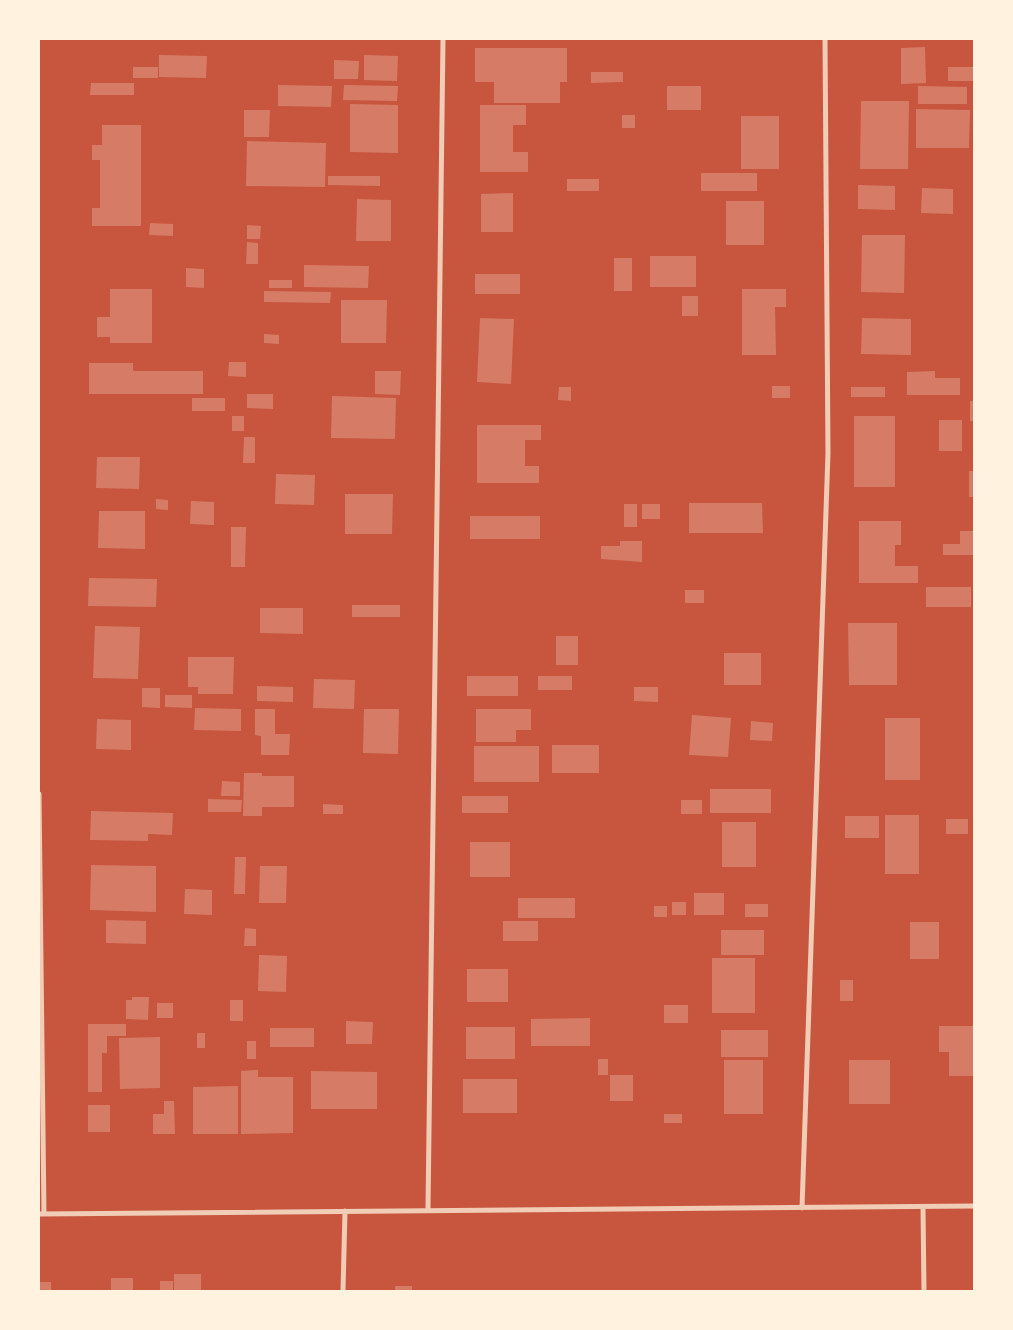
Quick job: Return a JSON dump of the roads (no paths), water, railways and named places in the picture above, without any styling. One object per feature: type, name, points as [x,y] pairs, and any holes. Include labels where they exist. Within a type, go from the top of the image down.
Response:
[{"type":"street","points":[[428,1209],[443,39]]},
{"type":"street","points":[[802,1208],[828,453],[825,39]]},
{"type":"street","points":[[39,794],[41,1214],[428,1209],[923,1208],[974,1206]]},
{"type":"street","points":[[923,1208],[924,1291]]},
{"type":"street","points":[[343,1291],[344,1211]]}]
